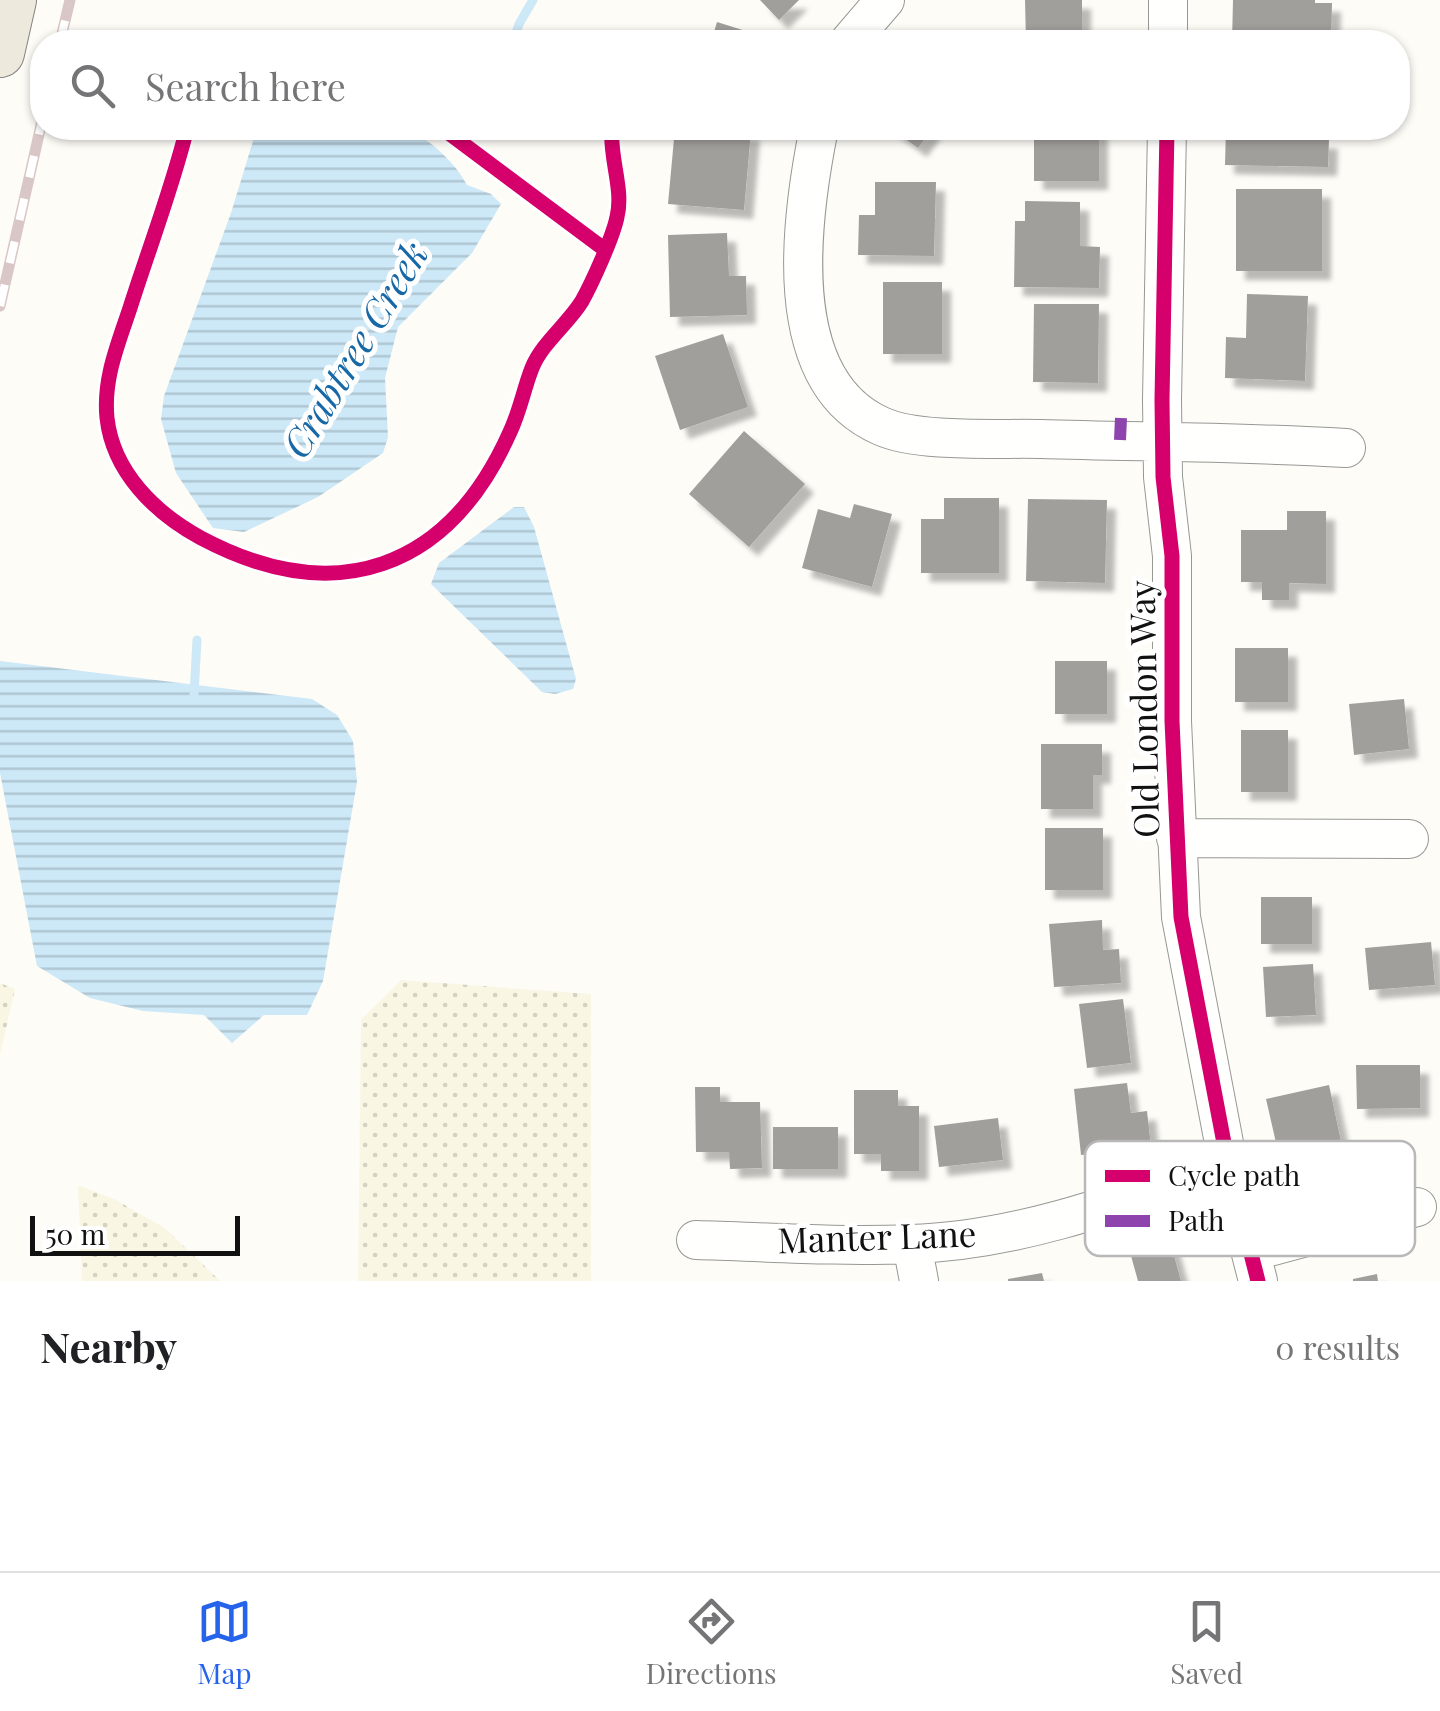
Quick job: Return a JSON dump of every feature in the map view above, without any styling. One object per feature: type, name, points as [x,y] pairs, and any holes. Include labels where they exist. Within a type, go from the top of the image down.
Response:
[{"type":"main road","points":[[0,53],[12,0]]},
{"type":"street","points":[[859,30],[884,0]]},
{"type":"street","points":[[1168,0],[1168,30]]},
{"type":"street","points":[[816,140],[807,203],[807,319],[819,366],[850,404],[881,426],[910,434],[1346,448]]},
{"type":"street","name":"Old London Way","points":[[1166,140],[1163,440],[1172,573],[1176,838],[1182,917],[1224,1141]]},
{"type":"street","points":[[1176,838],[1408,838]]},
{"type":"street","name":"Manter Lane","points":[[696,1240],[916,1263],[993,1235],[1085,1212]]},
{"type":"street","points":[[1254,1266],[1281,1256]]},
{"type":"shaded area","points":[[401,980],[591,994],[591,1281],[358,1281],[361,1020]]},
{"type":"shaded area","points":[[0,983],[15,989],[0,1055]]},
{"type":"shaded area","points":[[78,1185],[114,1199],[165,1228],[220,1281],[82,1281]]},
{"type":"water","points":[[253,140],[425,140],[456,168],[467,185],[491,194],[501,204],[472,253],[398,327],[385,378],[388,437],[383,453],[318,497],[244,532],[213,528],[176,473],[161,419],[164,396]]},
{"type":"water","points":[[514,507],[524,507],[534,527],[576,679],[573,689],[555,694],[542,692],[431,584],[439,563]]},
{"type":"water","points":[[0,661],[312,699],[337,715],[353,741],[357,782],[323,981],[307,1015],[264,1015],[232,1043],[204,1015],[143,1011],[90,998],[37,966],[0,773]]},
{"type":"building","points":[[760,0],[799,0],[779,20]]},
{"type":"building","points":[[1025,0],[1082,0],[1082,30],[1026,30]]},
{"type":"building","points":[[1233,0],[1332,3],[1331,30],[1232,30]]},
{"type":"building","points":[[717,22],[742,30],[715,30]]},
{"type":"building","points":[[674,140],[750,140],[744,210],[668,204]]},
{"type":"building","points":[[907,140],[924,140],[918,148]]},
{"type":"building","points":[[1034,140],[1099,140],[1099,181],[1034,181]]},
{"type":"building","points":[[1226,140],[1329,140],[1328,167],[1225,165]]},
{"type":"building","points":[[875,182],[936,182],[934,256],[858,255],[859,215],[875,215]]},
{"type":"building","points":[[1236,189],[1322,189],[1322,271],[1236,271]]},
{"type":"building","points":[[1025,201],[1080,202],[1080,246],[1100,247],[1099,288],[1014,287],[1015,221],[1025,221]]},
{"type":"building","points":[[727,233],[729,276],[746,276],[747,315],[670,317],[668,235]]},
{"type":"building","points":[[883,282],[942,282],[942,354],[883,354]]},
{"type":"building","points":[[1247,294],[1308,296],[1305,381],[1225,378],[1226,337],[1246,338]]},
{"type":"building","points":[[1034,304],[1099,304],[1098,383],[1033,382]]},
{"type":"building","points":[[723,334],[748,407],[680,430],[655,356]]},
{"type":"building","points":[[744,431],[805,484],[749,547],[689,494]]},
{"type":"building","points":[[944,498],[999,498],[999,573],[921,573],[921,519],[944,519]]},
{"type":"building","points":[[1028,499],[1107,500],[1105,583],[1026,581]]},
{"type":"building","points":[[854,504],[892,514],[872,587],[802,568],[818,509],[850,518]]},
{"type":"building","points":[[1287,511],[1326,511],[1326,584],[1289,583],[1289,600],[1262,600],[1262,582],[1241,582],[1241,530],[1287,530]]},
{"type":"building","points":[[1235,648],[1288,648],[1288,702],[1235,702]]},
{"type":"building","points":[[1055,661],[1107,661],[1107,714],[1055,714]]},
{"type":"building","points":[[1404,699],[1409,749],[1354,755],[1349,704]]},
{"type":"building","points":[[1241,730],[1288,730],[1288,792],[1241,792]]},
{"type":"building","points":[[1041,744],[1102,744],[1102,775],[1093,775],[1093,809],[1041,809]]},
{"type":"building","points":[[1045,828],[1103,828],[1103,890],[1045,890]]},
{"type":"building","points":[[1261,897],[1312,897],[1312,944],[1261,944]]},
{"type":"building","points":[[1102,920],[1103,950],[1119,949],[1121,983],[1054,987],[1049,924]]},
{"type":"building","points":[[1431,942],[1435,985],[1369,990],[1365,948]]},
{"type":"building","points":[[1313,964],[1316,1015],[1266,1017],[1263,967]]},
{"type":"building","points":[[1123,999],[1131,1063],[1087,1068],[1079,1004]]},
{"type":"building","points":[[1356,1065],[1420,1065],[1420,1108],[1357,1109]]},
{"type":"building","points":[[1127,1083],[1131,1113],[1147,1111],[1150,1141],[1085,1141],[1085,1155],[1081,1155],[1074,1089]]},
{"type":"building","points":[[1329,1085],[1341,1141],[1276,1141],[1266,1099]]},
{"type":"building","points":[[695,1087],[720,1087],[720,1102],[760,1102],[762,1168],[730,1169],[729,1152],[696,1152]]},
{"type":"building","points":[[854,1090],[898,1090],[898,1106],[919,1106],[919,1171],[881,1171],[881,1154],[854,1154]]},
{"type":"building","points":[[998,1118],[1003,1160],[939,1167],[934,1126]]},
{"type":"building","points":[[773,1127],[838,1127],[838,1169],[773,1169]]},
{"type":"building","points":[[1131,1256],[1174,1256],[1181,1281],[1138,1281]]},
{"type":"building","points":[[1042,1273],[1044,1281],[1008,1281],[1008,1279]]},
{"type":"building","points":[[1377,1274],[1378,1281],[1353,1281],[1353,1279]]},
{"type":"waterway","name":"Crabtree Creek","points":[[517,30],[533,0]]},
{"type":"waterway","name":"Crabtree Creek","points":[[194,695],[197,640]]},
{"type":"railway","points":[[63,30],[70,0]]},
{"type":"railway","points":[[0,306],[38,140]]},
{"type":"marked path","points":[[1120,440],[1121,418]]},
{"type":"cycle path","points":[[183,140],[113,362],[106,404],[111,438],[139,489],[168,516],[201,538],[250,560],[297,571],[341,572],[382,564],[420,545],[454,517],[484,479],[513,424],[536,359],[582,301],[611,236],[619,206],[612,140]]},
{"type":"cycle path","points":[[458,140],[604,249]]},
{"type":"cycle path","points":[[1167,140],[1163,477],[1172,556],[1172,721],[1181,917],[1224,1141]]},
{"type":"cycle path","points":[[1252,1256],[1258,1281]]}]
